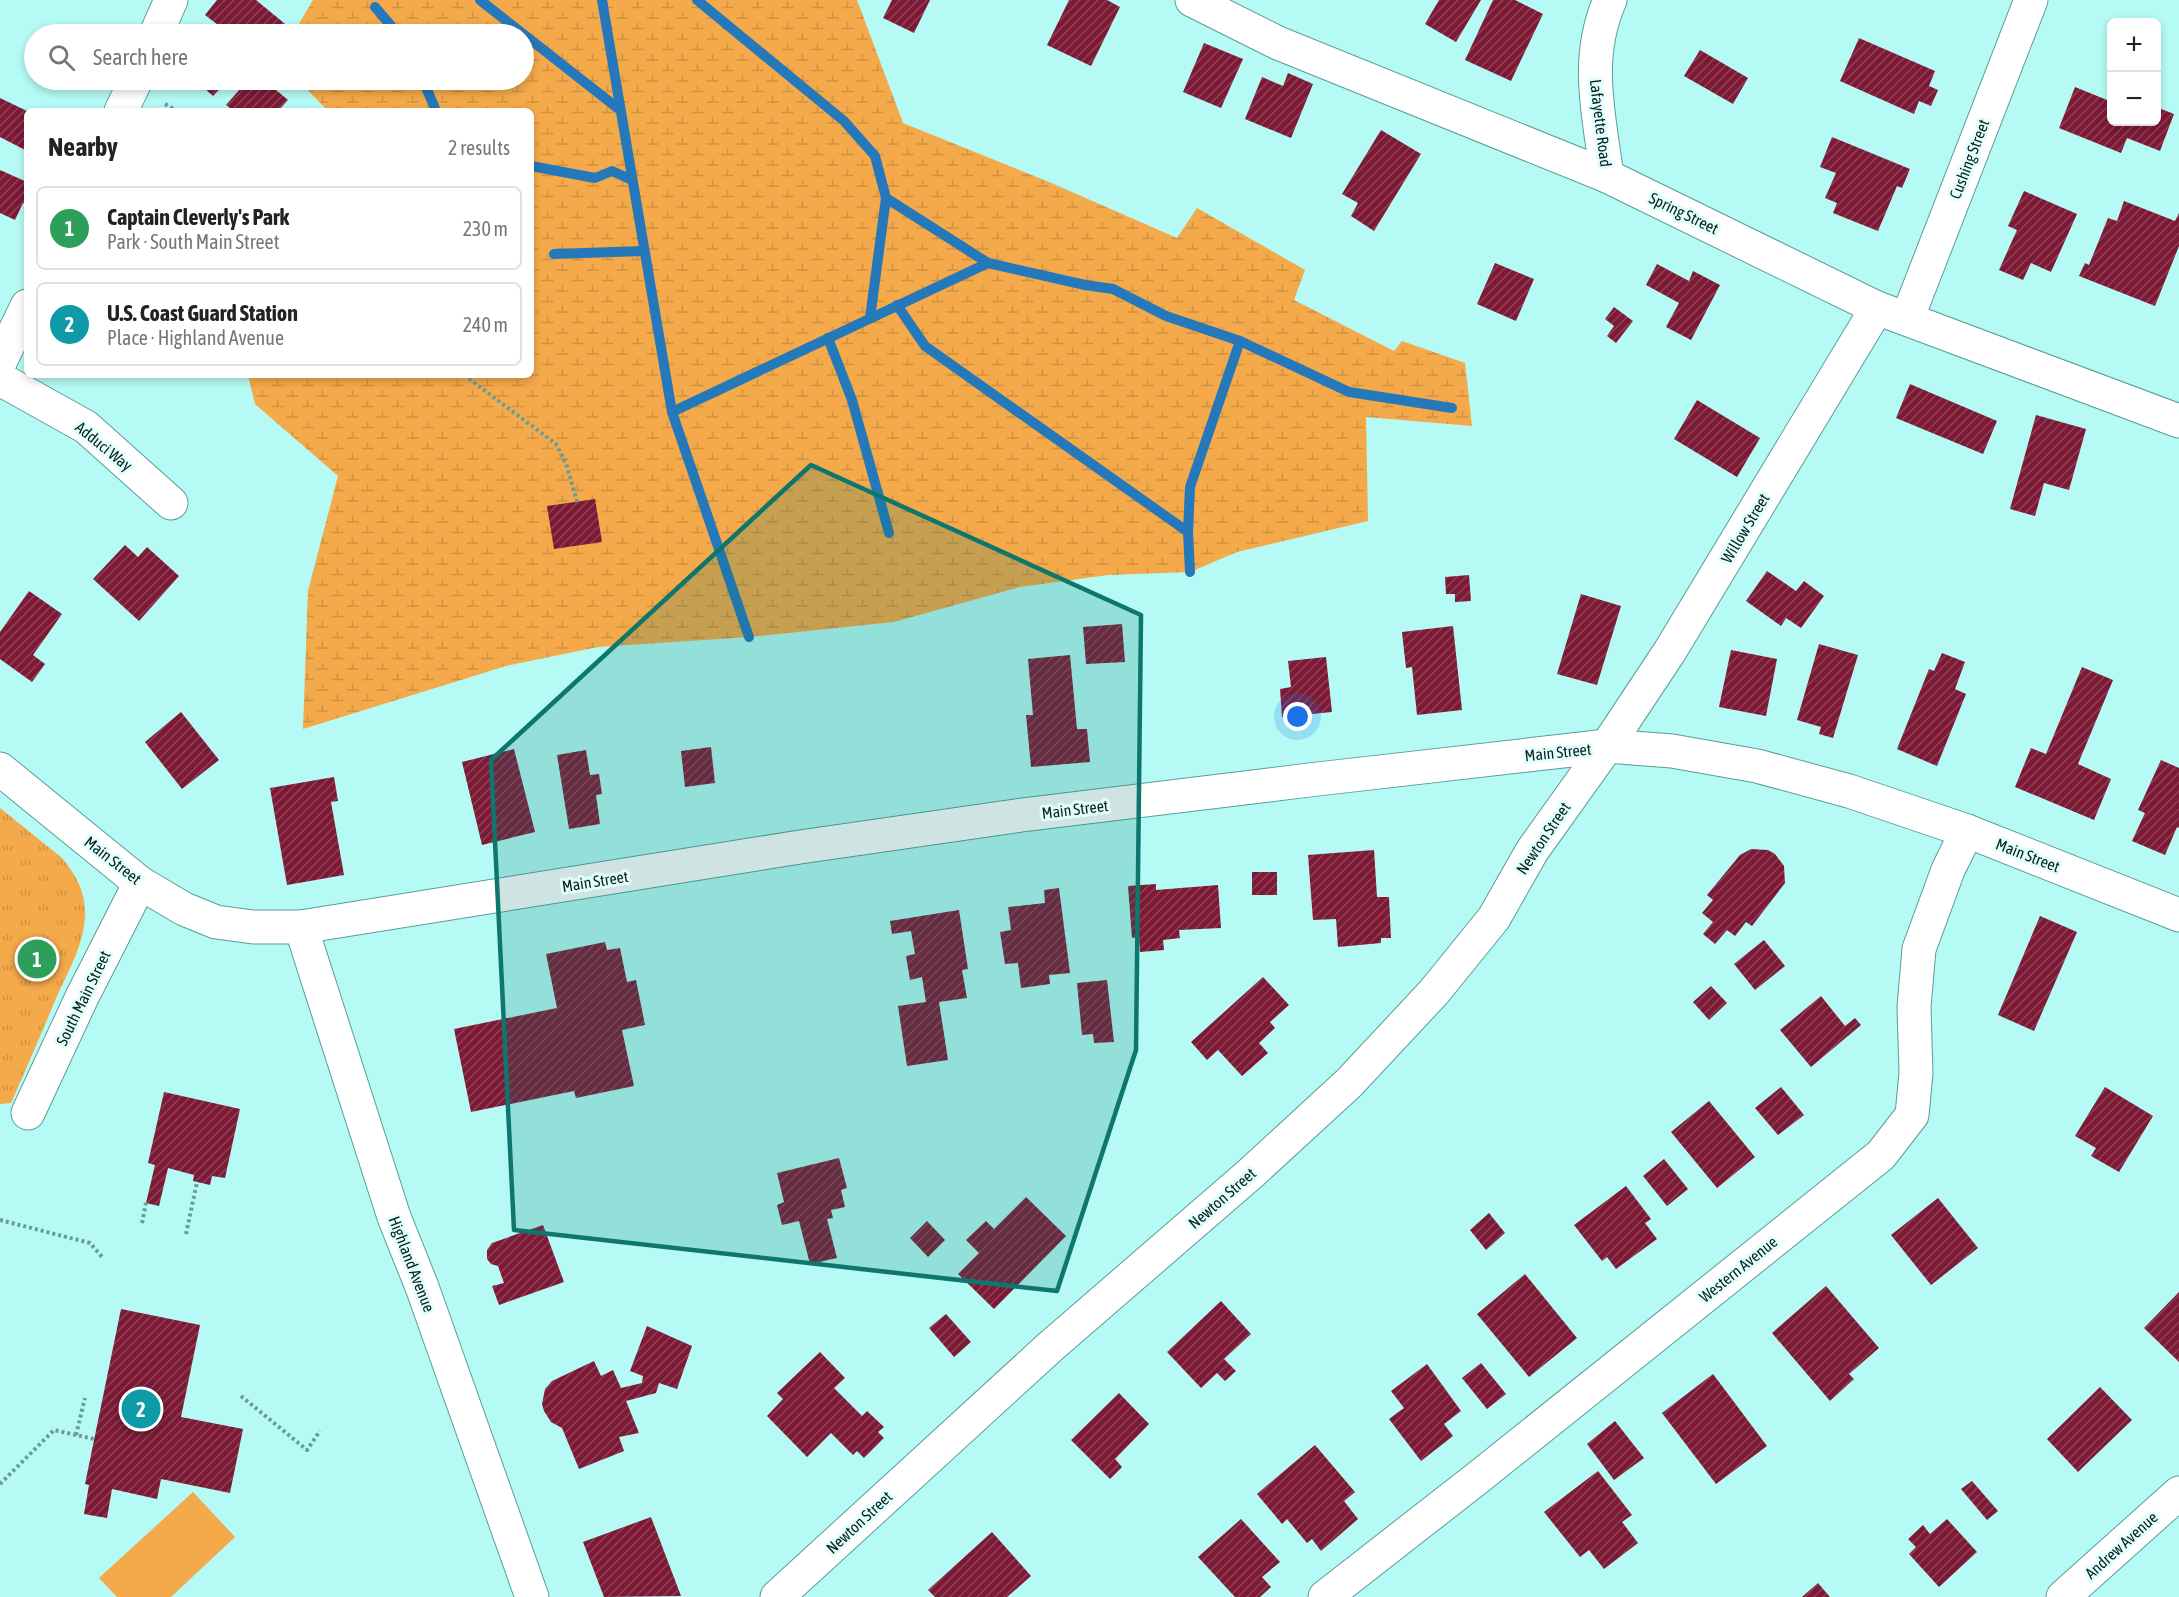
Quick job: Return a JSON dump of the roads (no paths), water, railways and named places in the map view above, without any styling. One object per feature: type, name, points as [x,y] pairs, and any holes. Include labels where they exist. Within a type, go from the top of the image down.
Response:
[{"type":"street","points":[[160,24],[171,0]]},
{"type":"street","name":"Spring Street","points":[[1192,0],[1278,43],[1607,176],[1877,308],[2179,421]]},
{"type":"street","name":"Lafayette Road","points":[[1607,176],[1594,81],[1596,46],[1610,0]]},
{"type":"street","name":"Cushing Street","points":[[1907,319],[2031,0]]},
{"type":"street","points":[[122,108],[131,90]]},
{"type":"street","name":"Willow Street","points":[[1607,746],[1671,651],[1877,308]]},
{"type":"street","points":[[0,362],[24,312]]},
{"type":"street","name":"Adduci Way","points":[[0,379],[86,427],[171,503]]},
{"type":"street","name":"Main Street","points":[[0,769],[140,883],[184,909],[216,922],[253,927],[301,927],[800,847],[1022,815],[1607,746],[1672,751],[1757,766],[1850,791],[1967,831],[2179,915]]},
{"type":"street","name":"Newton Street","points":[[777,1597],[1050,1347],[1250,1174],[1349,1083],[1434,992],[1494,918],[1532,851],[1607,746]]},
{"type":"street","name":"Western Avenue","points":[[1324,1597],[1881,1155],[1912,1115],[1916,1073],[1914,1007],[1919,949],[1948,870],[1967,831]]},
{"type":"street","name":"South Main Street","points":[[28,1113],[140,883]]},
{"type":"street","name":"Highland Avenue","points":[[301,927],[386,1196],[426,1298],[532,1597]]},
{"type":"street","name":"Andrew Avenue","points":[[2063,1597],[2179,1494]]},
{"type":"waterway","points":[[480,0],[511,24]]},
{"type":"waterway","points":[[602,0],[672,412],[749,637]]},
{"type":"waterway","points":[[697,0],[844,121],[875,156],[886,198],[870,318]]},
{"type":"waterway","points":[[375,7],[389,24]]},
{"type":"waterway","points":[[534,42],[620,110]]},
{"type":"waterway","points":[[427,90],[435,108]]},
{"type":"waterway","points":[[534,167],[595,178],[612,171],[632,180]]},
{"type":"waterway","points":[[886,198],[988,263],[1113,289],[1166,316],[1240,341],[1349,392],[1452,408]]},
{"type":"waterway","points":[[554,254],[644,251]]},
{"type":"waterway","points":[[672,412],[988,263]]},
{"type":"waterway","points":[[897,305],[925,346],[1188,532]]},
{"type":"waterway","points":[[828,338],[852,400],[889,533]]},
{"type":"waterway","points":[[1190,572],[1188,532],[1190,487],[1240,341]]},
{"type":"place","name":"Captain Cleverly's Park","points":[[37,959]]},
{"type":"place","name":"U.S. Coast Guard Station","points":[[141,1409]]}]
